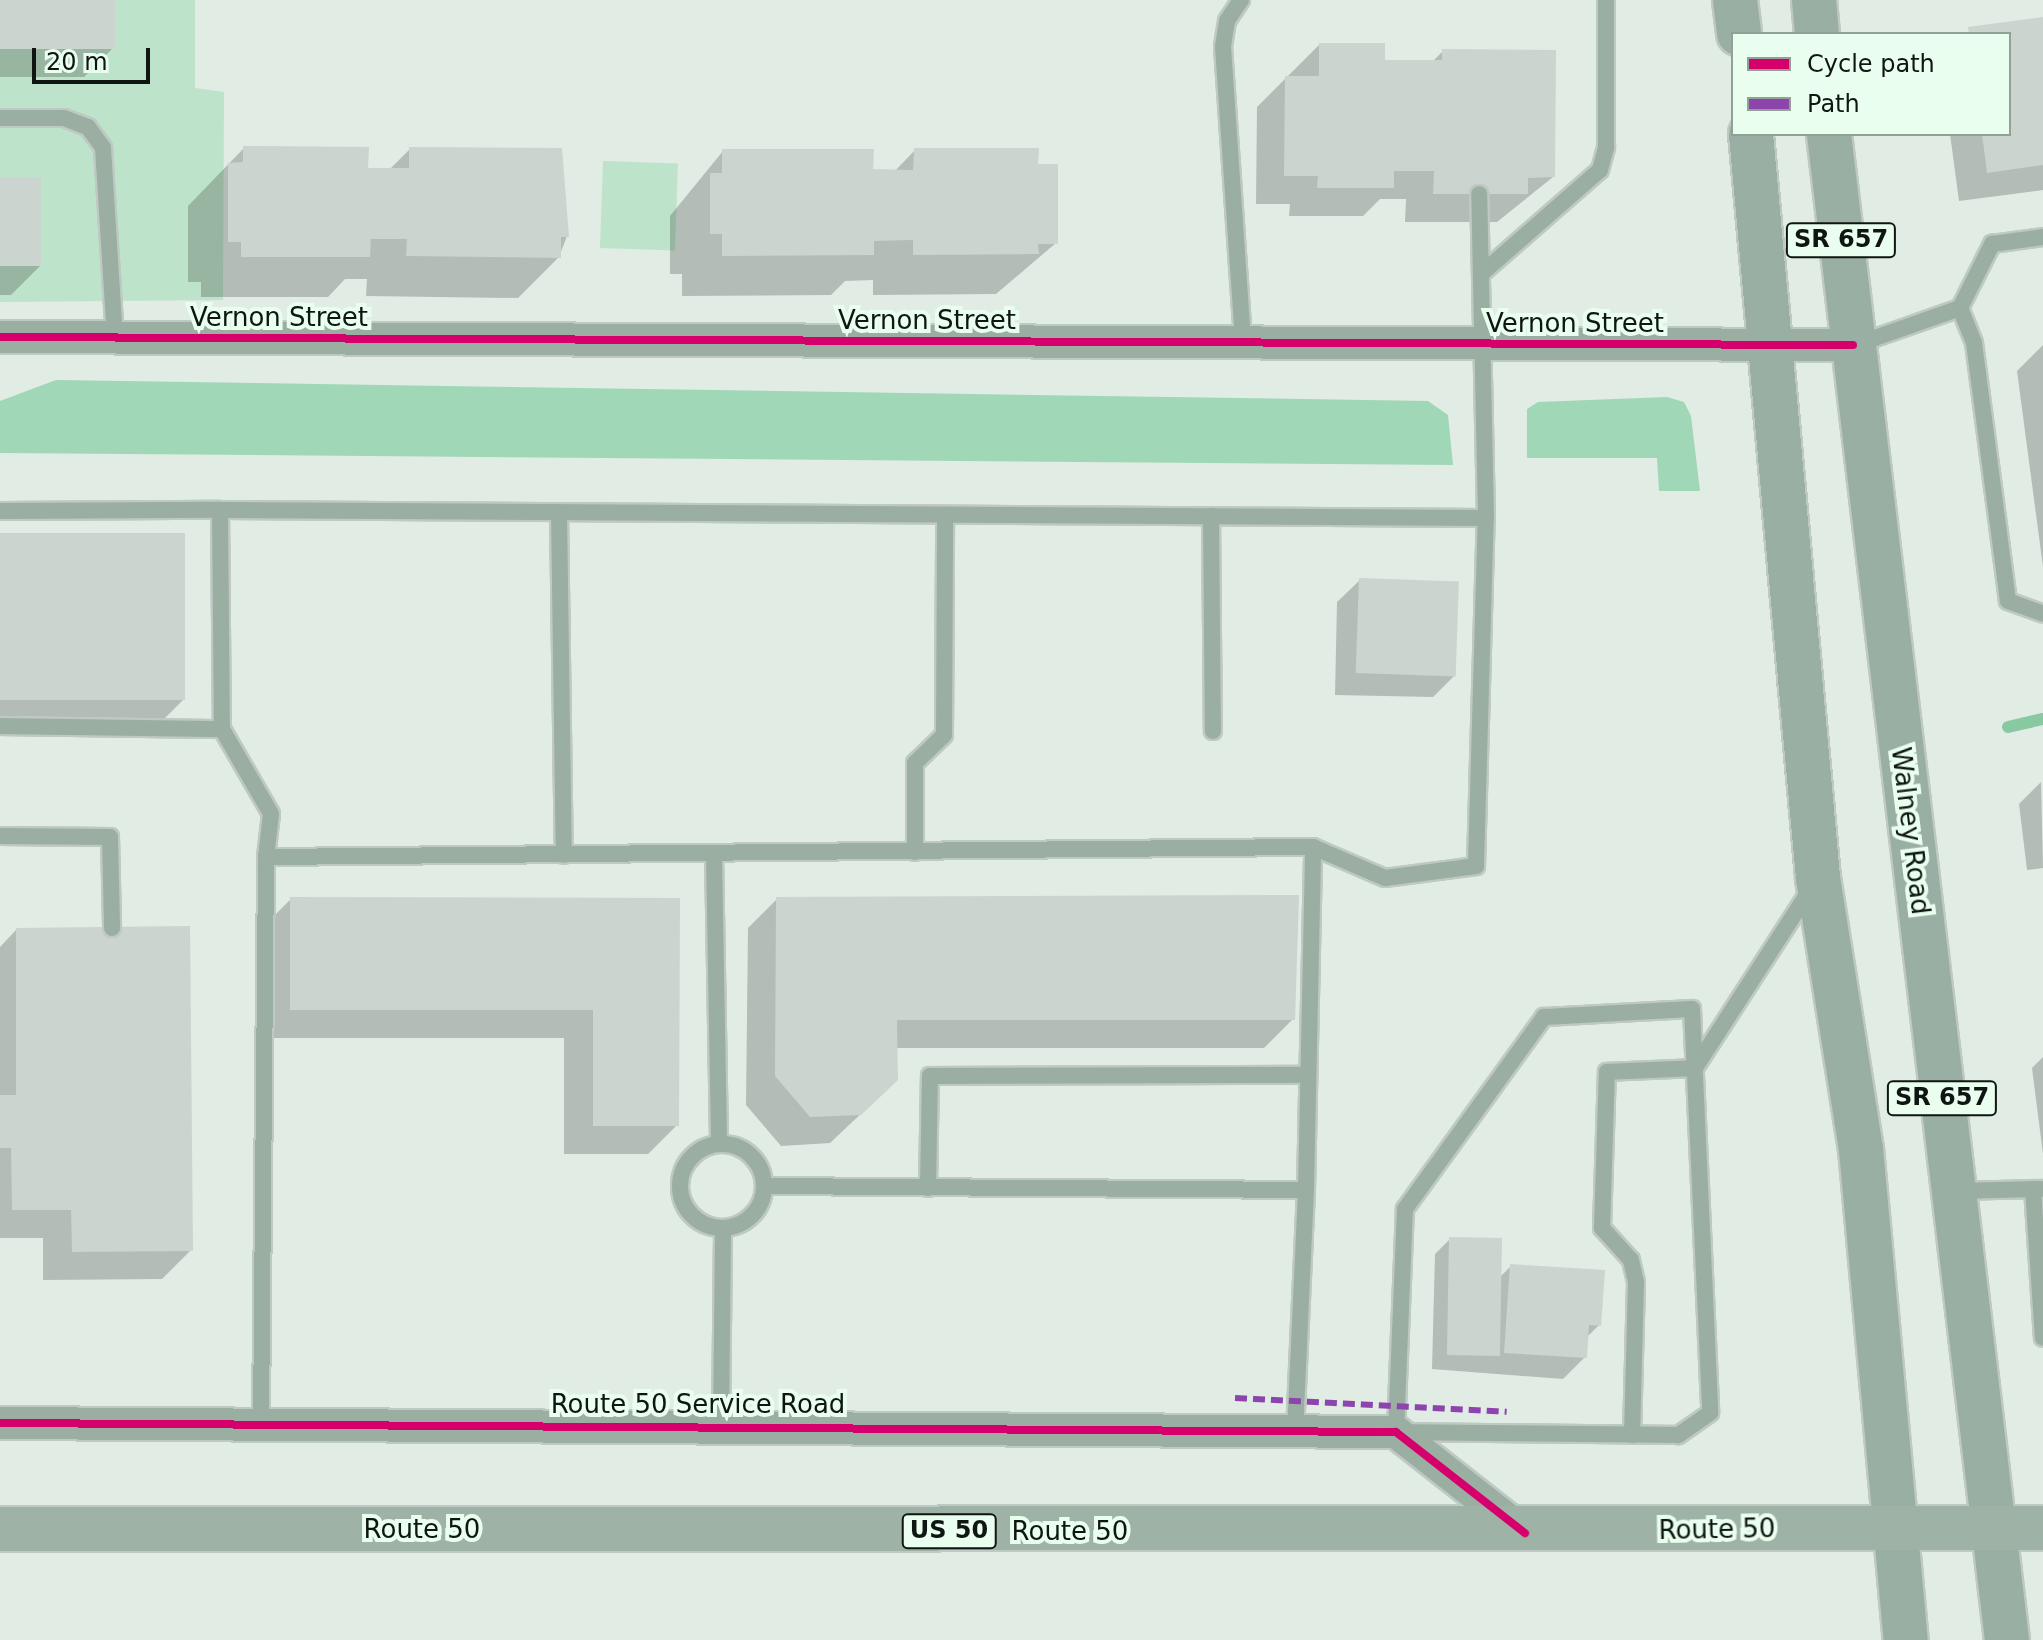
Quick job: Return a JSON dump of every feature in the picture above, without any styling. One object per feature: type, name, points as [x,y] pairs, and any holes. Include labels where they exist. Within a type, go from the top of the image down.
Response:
[{"type":"highway","name":"Route 50","points":[[0,1529],[1525,1533],[2043,1528]]},
{"type":"main road","points":[[1735,0],[1739,32]]},
{"type":"main road","points":[[1814,0],[1817,32]]},
{"type":"main road","name":"SR 657","points":[[1751,136],[1773,345],[1818,878],[1861,1149],[1906,1640]]},
{"type":"main road","name":"Walney Road","points":[[1829,136],[1996,1528]]},
{"type":"main road","name":"SR 657","points":[[1996,1528],[2007,1640]]},
{"type":"street","name":"Vernon Street","points":[[0,337],[1853,345]]},
{"type":"street","name":"Route 50 Service Road","points":[[0,1423],[721,1425],[1396,1432]]},
{"type":"street","points":[[1396,1432],[1525,1533]]},
{"type":"lane","points":[[1241,0],[1227,21],[1223,47],[1243,343]]},
{"type":"lane","points":[[1481,274],[1600,170],[1606,147],[1606,0]]},
{"type":"lane","points":[[0,118],[64,118],[88,127],[103,148],[115,337]]},
{"type":"lane","points":[[266,857],[1313,847],[1385,878],[1476,866],[1486,518],[1479,194]]},
{"type":"lane","points":[[1853,345],[1960,308],[1992,244],[2043,237]]},
{"type":"lane","points":[[1960,308],[1974,343],[2008,601],[2043,614]]},
{"type":"lane","points":[[220,510],[222,729],[271,814],[266,857],[261,1423]]},
{"type":"lane","points":[[0,511],[1486,518]]},
{"type":"lane","points":[[559,512],[564,855]]},
{"type":"lane","points":[[915,852],[915,763],[944,735],[945,515]]},
{"type":"lane","points":[[1211,516],[1213,731]]},
{"type":"lane","points":[[0,726],[222,729]]},
{"type":"lane","points":[[0,836],[110,837],[112,928]]},
{"type":"lane","points":[[1295,1431],[1306,1190],[1313,847]]},
{"type":"lane","points":[[714,854],[719,1143]]},
{"type":"lane","points":[[1695,1068],[1818,878]]},
{"type":"lane","points":[[1692,1009],[1695,1068],[1713,1402],[1697,1426],[1678,1435],[1396,1432],[1405,1209],[1544,1017],[1692,1009]]},
{"type":"lane","points":[[1632,1435],[1636,1282],[1631,1260],[1602,1228],[1607,1072],[1695,1068]]},
{"type":"lane","points":[[928,1188],[930,1076],[1308,1075]]},
{"type":"lane","points":[[719,1143],[753,1157],[764,1186],[756,1212],[723,1228],[696,1220],[679,1193],[686,1162],[719,1143]]},
{"type":"lane","points":[[764,1186],[1306,1190]]},
{"type":"lane","points":[[1954,1192],[2038,1189],[2043,1338]]},
{"type":"lane","points":[[721,1425],[723,1228]]},
{"type":"green space","points":[[0,0],[195,0],[195,88],[224,92],[223,300],[0,302]]},
{"type":"green space","points":[[603,161],[678,164],[675,251],[600,248]]},
{"type":"green space","points":[[56,380],[1428,401],[1448,415],[1453,465],[0,453],[0,401]]},
{"type":"green space","points":[[1667,397],[1684,402],[1691,416],[1700,491],[1659,491],[1657,458],[1527,458],[1527,409],[1538,402]]},
{"type":"building","points":[[0,0],[115,0],[115,49],[0,49]]},
{"type":"building","points":[[2043,17],[2043,165],[1987,173],[1982,136],[2011,136],[2011,32],[1969,32],[1968,27]]},
{"type":"building","points":[[1319,43],[1385,43],[1385,60],[1442,60],[1442,49],[1556,50],[1555,177],[1528,178],[1528,194],[1433,194],[1434,171],[1394,171],[1394,188],[1317,188],[1318,176],[1284,176],[1285,76],[1319,76]]},
{"type":"building","points":[[243,146],[369,147],[368,168],[409,168],[409,147],[562,148],[569,237],[561,237],[561,258],[406,256],[407,239],[371,239],[370,257],[241,257],[241,242],[228,242],[228,163],[243,162]]},
{"type":"building","points":[[914,148],[1039,148],[1038,164],[1058,164],[1058,244],[1038,244],[1039,254],[913,255],[913,240],[874,241],[874,255],[722,256],[722,234],[710,234],[710,173],[722,173],[722,149],[874,149],[873,169],[913,170]]},
{"type":"building","points":[[0,177],[41,177],[41,266],[0,266]]},
{"type":"building","points":[[0,533],[185,533],[185,700],[0,700]]},
{"type":"building","points":[[1359,578],[1459,581],[1456,676],[1356,673]]},
{"type":"building","points":[[1299,895],[1295,1020],[897,1020],[898,1080],[861,1115],[810,1117],[775,1076],[776,897]]},
{"type":"building","points":[[290,897],[680,898],[679,1126],[593,1126],[593,1010],[290,1010]]},
{"type":"building","points":[[190,926],[193,1251],[72,1252],[71,1210],[12,1210],[11,1148],[0,1148],[0,1095],[16,1095],[16,928]]},
{"type":"building","points":[[1449,1237],[1502,1238],[1500,1356],[1447,1355]]},
{"type":"building","points":[[1510,1264],[1605,1270],[1601,1326],[1589,1325],[1587,1358],[1504,1353]]},
{"type":"waterway","points":[[2008,727],[2043,719]]},
{"type":"marked path","points":[[1235,1398],[1507,1412]]},
{"type":"cycle path","points":[[0,337],[1853,345]]},
{"type":"cycle path","points":[[0,1423],[1396,1432],[1525,1533]]}]
